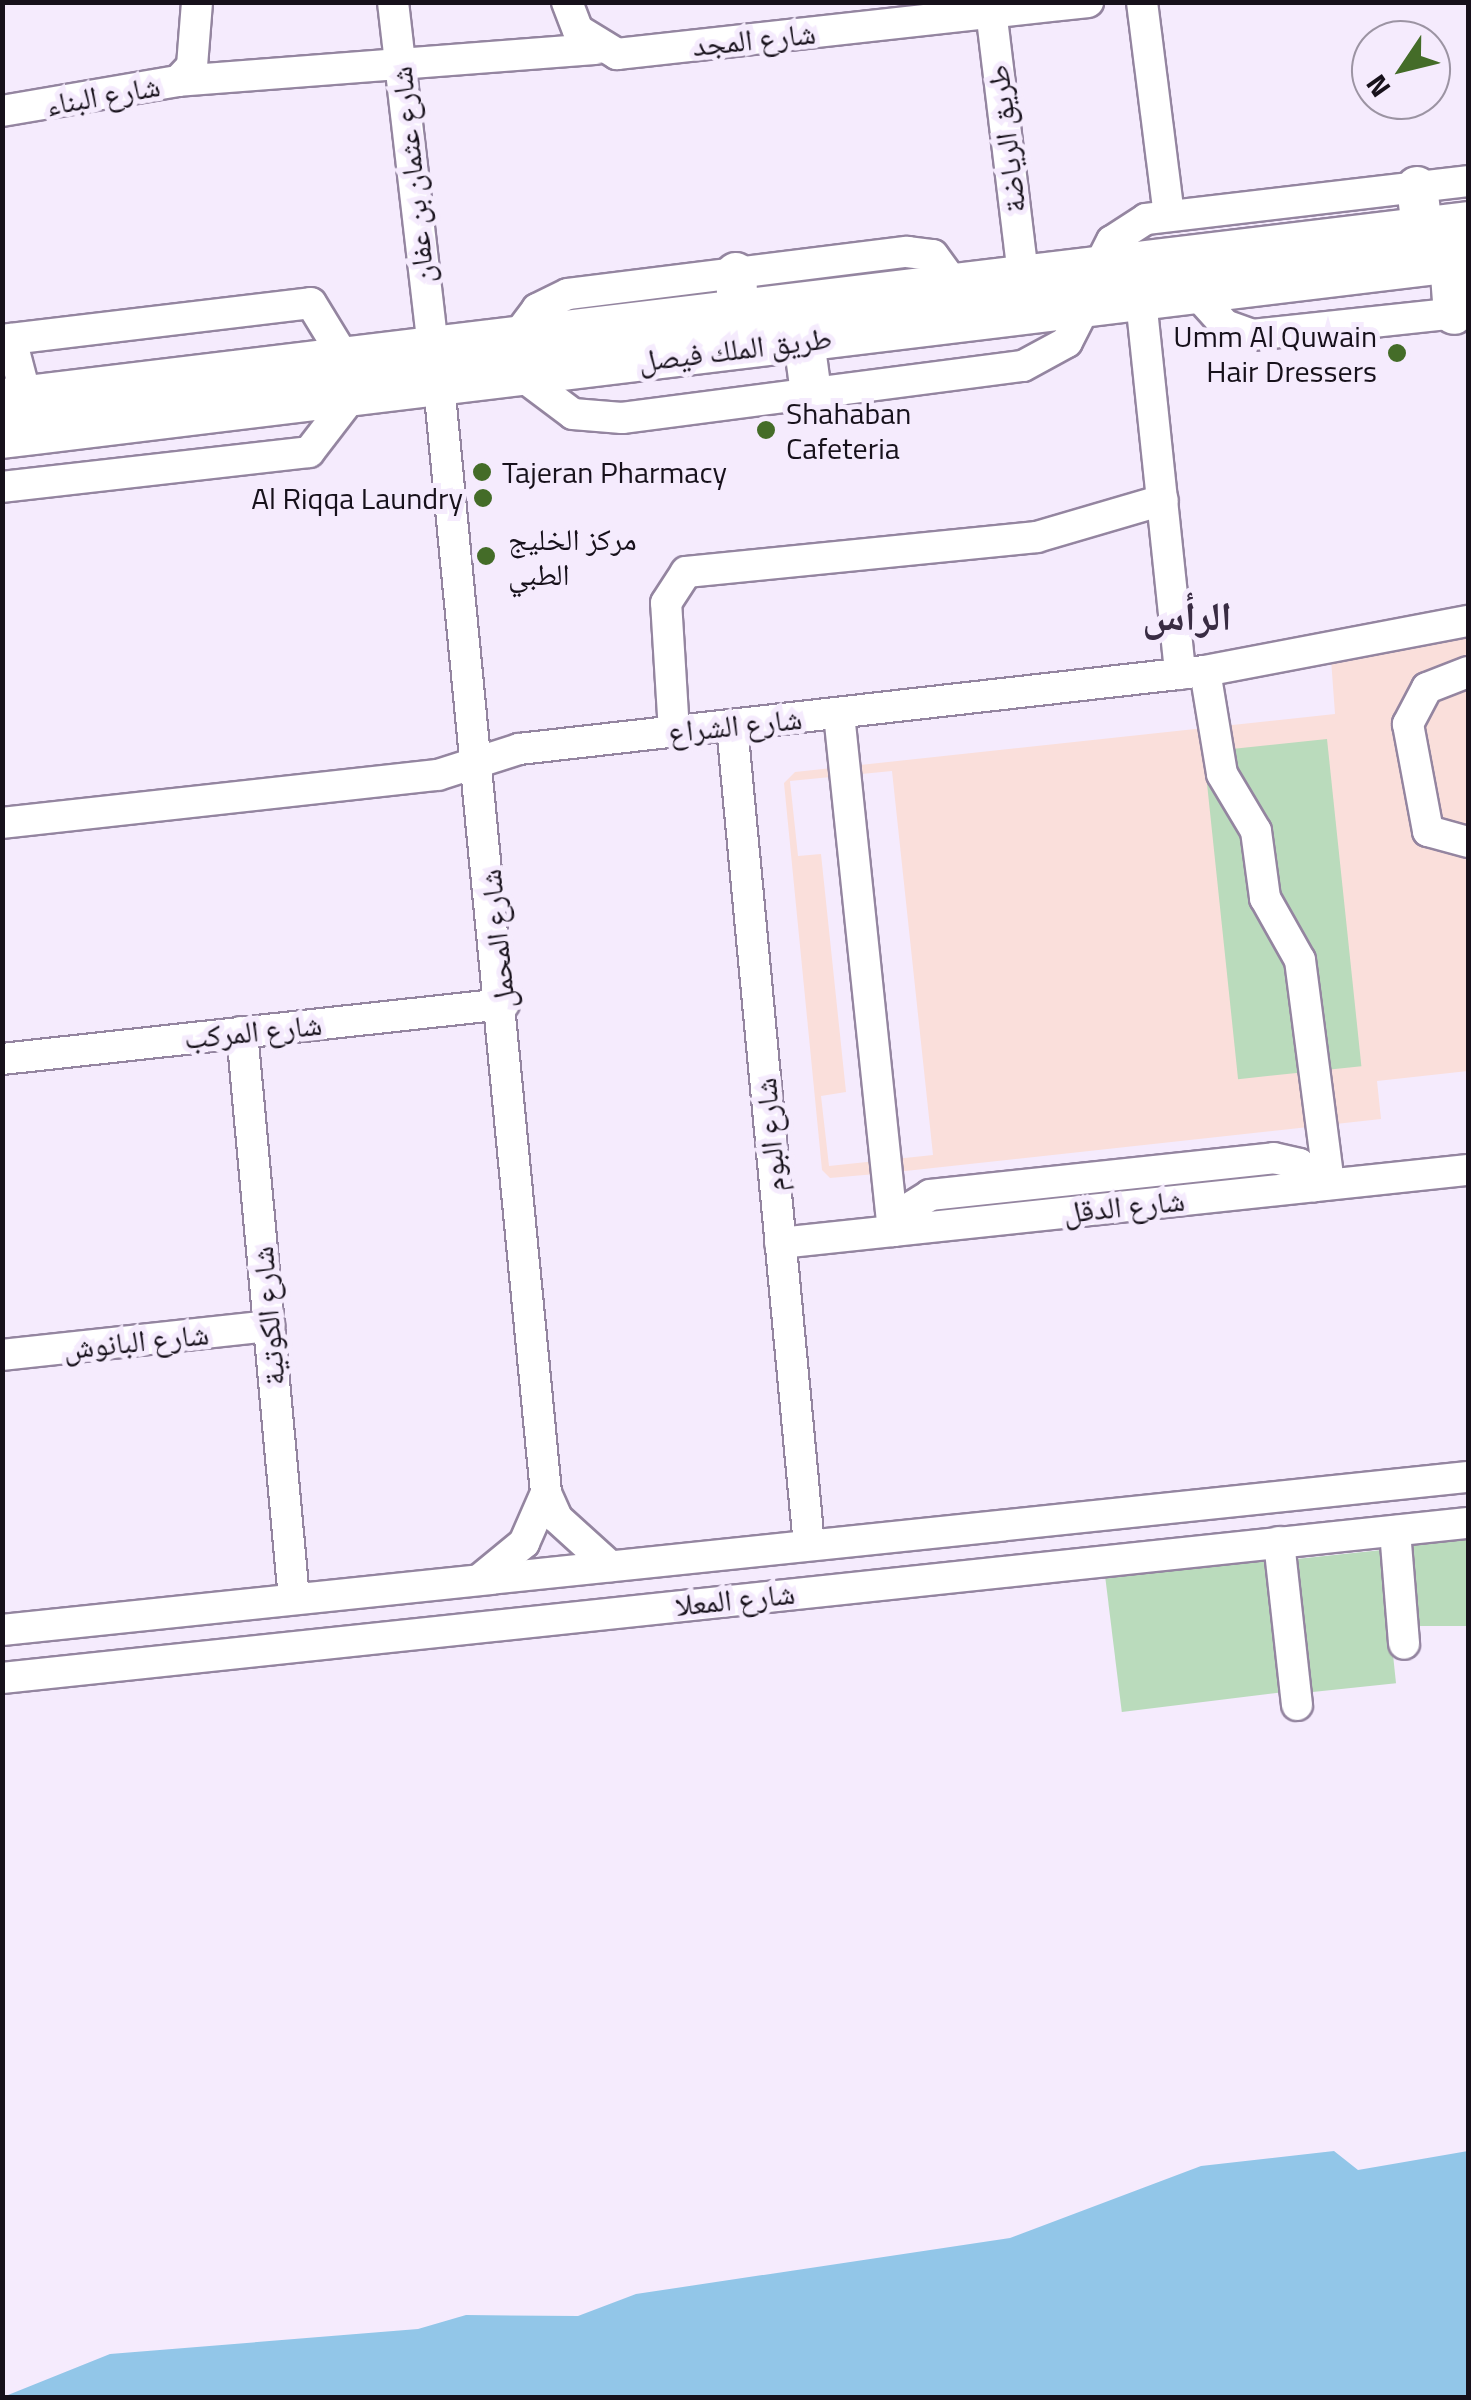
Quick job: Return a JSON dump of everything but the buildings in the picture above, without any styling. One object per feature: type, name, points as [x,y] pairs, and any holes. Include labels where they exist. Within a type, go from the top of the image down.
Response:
[{"type":"main road","points":[[1417,186],[1422,228]]},
{"type":"main road","name":"طريق الملك فيصل","points":[[519,356],[737,292],[953,283],[1468,222]]},
{"type":"main road","name":"طريق الملك فيصل","points":[[2,438],[240,410],[348,377],[436,366],[519,356],[804,341],[1459,261]]},
{"type":"main road","points":[[1459,261],[1461,313]]},
{"type":"main road","points":[[804,341],[811,394]]},
{"type":"main road","name":"طريق الملك فيصل","points":[[14,398],[244,370],[348,377]]},
{"type":"main road","points":[[240,410],[225,394],[244,370]]},
{"type":"street","name":"شارع عثمان بن عفان","points":[[393,2],[436,366]]},
{"type":"street","points":[[567,2],[596,50]]},
{"type":"street","name":"شارع المجد","points":[[178,81],[401,68],[990,8],[1088,2]]},
{"type":"street","points":[[1142,2],[1169,216]]},
{"type":"street","name":"شارع البناء","points":[[2,111],[178,81],[192,66],[198,3]]},
{"type":"street","name":"طريق الرياضة","points":[[990,8],[1023,275]]},
{"type":"street","points":[[1099,266],[1122,232],[1169,216],[1468,181]]},
{"type":"street","points":[[1196,293],[1225,325],[1252,335],[1461,313]]},
{"type":"street","points":[[1141,300],[1163,500],[1192,672],[1222,774],[1256,831],[1265,898],[1300,960],[1322,1185]]},
{"type":"street","points":[[2,487],[309,452],[348,377],[311,302],[7,340],[14,398]]},
{"type":"street","points":[[519,356],[558,408],[605,419],[1035,362],[1066,342],[1086,307]]},
{"type":"street","name":"شارع المحمل","points":[[436,366],[504,1004],[546,1493],[557,1518],[610,1566]]},
{"type":"street","points":[[674,732],[666,602],[686,572],[1036,537],[1163,500]]},
{"type":"street","name":"شارع الشراع","points":[[2,822],[438,775],[478,760],[674,732],[1192,672],[1468,621]]},
{"type":"street","points":[[1468,672],[1426,688],[1408,724],[1428,831],[1468,842]]},
{"type":"street","points":[[839,714],[899,1230]]},
{"type":"street","name":"شارع البوم","points":[[732,726],[809,1545]]},
{"type":"street","name":"شارع المركب","points":[[2,1059],[504,1004]]},
{"type":"street","name":"شارع الكوتية","points":[[242,1032],[294,1599]]},
{"type":"street","points":[[899,1230],[908,1210],[930,1195],[1106,1176],[1282,1158],[1322,1185]]},
{"type":"street","name":"شارع الدقل","points":[[780,1242],[1468,1170]]},
{"type":"street","points":[[1106,1176],[1110,1208]]},
{"type":"street","name":"شارع البانوش","points":[[2,1356],[269,1326]]},
{"type":"street","name":"شارع المعلا","points":[[2,1630],[1468,1476]]},
{"type":"street","name":"شارع المحمل","points":[[480,1580],[524,1543],[546,1493]]},
{"type":"street","points":[[1404,1644],[1382,1505],[1468,1496]]},
{"type":"street","name":"شارع المعلا","points":[[2,1678],[1468,1523]]},
{"type":"street","points":[[1278,1542],[1297,1705]]},
{"type":"shaded area","points":[[1468,631],[1468,1071],[1377,1081],[1381,1119],[830,1178],[822,1170],[784,783],[795,772],[1335,714],[1331,659]],"holes":[[[892,771],[933,1155],[829,1166],[821,1096],[846,1092],[821,854],[798,856],[790,781]]]},
{"type":"green space","points":[[1327,739],[1361,1066],[1238,1079],[1204,752]]},
{"type":"green space","points":[[1402,1540],[1468,1540],[1468,1626],[1402,1626]]},
{"type":"green space","points":[[1382,1550],[1396,1683],[1306,1693],[1291,1560]]},
{"type":"green space","points":[[1268,1557],[1285,1692],[1122,1712],[1105,1577]]},
{"type":"water","points":[[1334,2151],[1358,2170],[1468,2151],[1468,2397],[3,2397],[110,2354],[418,2329],[466,2315],[578,2316],[636,2294],[1010,2238],[1201,2166]]},
{"type":"place","name":"Umm Al Quwain Hair Dressers","points":[[1397,353]]},
{"type":"place","name":"Shahaban Cafeteria","points":[[766,430]]},
{"type":"place","name":"Tajeran Pharmacy","points":[[482,472]]},
{"type":"place","name":"Al Riqqa Laundry","points":[[483,498]]},
{"type":"place","name":"مركز الخليج الطبي","points":[[486,556]]},
{"type":"district","name":"الرأس","points":[[1187,616]]}]
